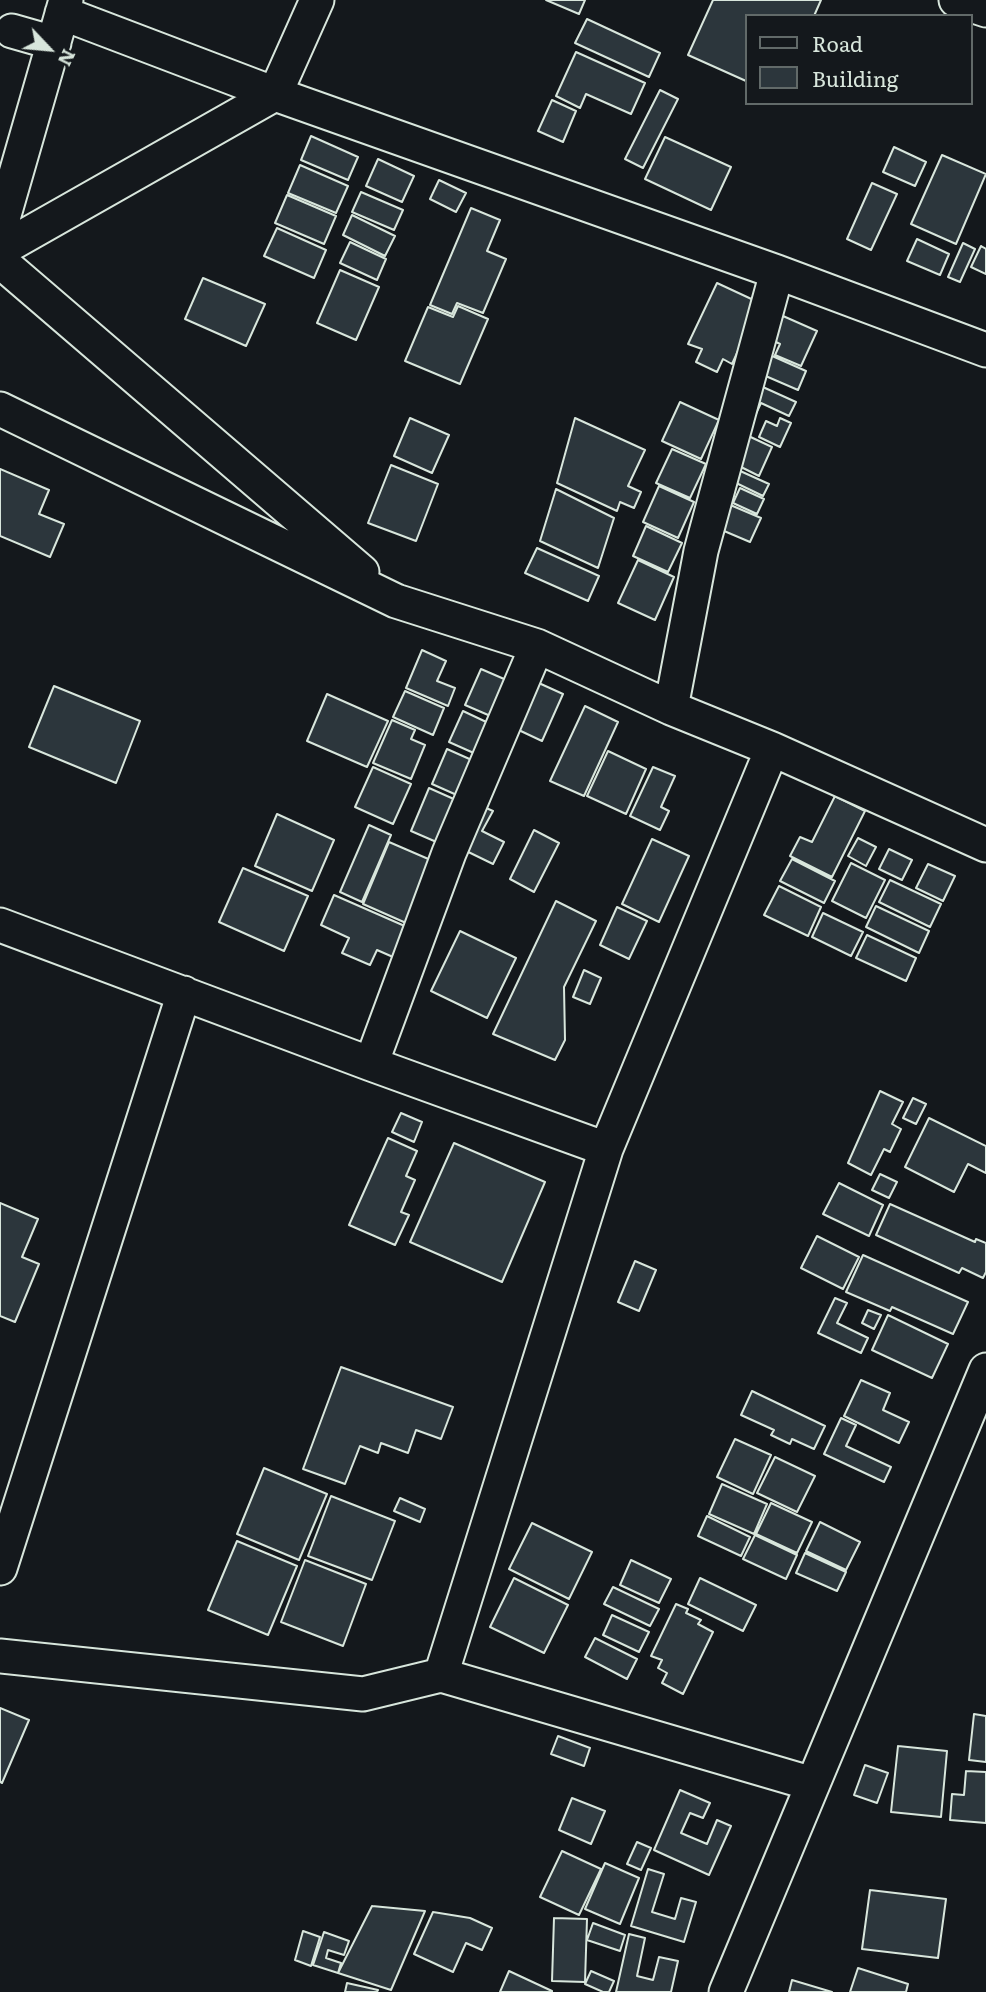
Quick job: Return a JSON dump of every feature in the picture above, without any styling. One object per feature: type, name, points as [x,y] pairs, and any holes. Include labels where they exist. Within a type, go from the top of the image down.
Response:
[{"type":"street","points":[[0,250],[275,94],[317,0]]},
{"type":"street","points":[[956,0],[986,10]]},
{"type":"street","points":[[0,229],[60,19]]},
{"type":"street","points":[[12,31],[60,19],[776,272],[986,350]]},
{"type":"street","points":[[0,261],[396,601]]},
{"type":"street","points":[[671,708],[701,551],[776,272]]},
{"type":"street","points":[[0,409],[396,601],[537,646],[671,708],[772,749],[986,845]]},
{"type":"street","points":[[371,1064],[449,853],[537,646]]},
{"type":"street","points":[[441,1675],[606,1149],[772,749]]},
{"type":"street","points":[[0,925],[606,1149]]},
{"type":"street","points":[[0,1568],[184,993]]},
{"type":"street","points":[[726,1992],[986,1370]]},
{"type":"street","points":[[0,1656],[363,1694],[441,1675],[813,1784]]},
{"type":"building","points":[[546,0],[585,0],[579,14]]},
{"type":"building","points":[[713,0],[821,0],[815,14],[744,14],[744,80],[688,55]]},
{"type":"building","points":[[587,19],[660,53],[649,77],[575,43]]},
{"type":"building","points":[[576,52],[645,83],[631,114],[586,94],[580,108],[556,96]]},
{"type":"building","points":[[660,90],[678,99],[643,168],[625,159]]},
{"type":"building","points":[[552,100],[576,111],[563,142],[538,131]]},
{"type":"building","points":[[311,136],[358,157],[348,180],[301,160]]},
{"type":"building","points":[[665,137],[731,167],[711,210],[645,179]]},
{"type":"building","points":[[894,147],[926,162],[915,186],[883,172]]},
{"type":"building","points":[[942,155],[986,174],[956,244],[911,224]]},
{"type":"building","points":[[378,159],[414,176],[402,202],[366,186]]},
{"type":"building","points":[[300,165],[348,186],[336,213],[288,193]]},
{"type":"building","points":[[439,180],[466,193],[456,212],[430,199]]},
{"type":"building","points":[[872,183],[897,194],[871,250],[847,239]]},
{"type":"building","points":[[361,192],[403,210],[394,230],[352,212]]},
{"type":"building","points":[[287,195],[336,216],[324,244],[275,223]]},
{"type":"building","points":[[471,208],[500,220],[487,251],[506,259],[483,313],[457,303],[452,314],[430,305]]},
{"type":"building","points":[[352,215],[395,236],[385,256],[343,235]]},
{"type":"building","points":[[277,228],[326,250],[314,278],[264,256]]},
{"type":"building","points":[[917,239],[949,254],[940,275],[907,261]]},
{"type":"building","points":[[350,242],[386,259],[377,280],[340,263]]},
{"type":"building","points":[[963,243],[975,249],[960,282],[948,277]]},
{"type":"building","points":[[981,246],[986,249],[986,274],[971,267]]},
{"type":"building","points":[[340,270],[379,287],[356,340],[317,323]]},
{"type":"building","points":[[203,278],[265,304],[246,346],[185,319]]},
{"type":"building","points":[[717,283],[760,303],[732,364],[723,359],[717,372],[696,362],[702,349],[688,344]]},
{"type":"building","points":[[458,306],[488,319],[460,384],[405,361],[428,307],[453,317]]},
{"type":"building","points":[[783,316],[817,331],[801,366],[775,355],[780,344],[772,340]]},
{"type":"building","points":[[770,355],[806,371],[798,390],[761,374]]},
{"type":"building","points":[[754,383],[796,402],[789,416],[761,403],[753,420]]},
{"type":"building","points":[[680,402],[719,420],[701,459],[662,441]]},
{"type":"building","points":[[410,418],[449,435],[432,473],[394,456]]},
{"type":"building","points":[[575,418],[645,450],[628,486],[641,492],[634,508],[620,502],[617,511],[557,483]]},
{"type":"building","points":[[780,418],[791,423],[780,447],[759,437],[766,421],[777,426]]},
{"type":"building","points":[[742,433],[772,447],[759,476],[729,461]]},
{"type":"building","points":[[672,449],[706,464],[690,498],[656,483]]},
{"type":"building","points":[[391,465],[438,484],[416,541],[368,523]]},
{"type":"building","points":[[0,469],[49,490],[39,514],[64,524],[50,557],[0,536]]},
{"type":"building","points":[[738,470],[769,484],[763,496],[732,481]]},
{"type":"building","points":[[659,486],[694,502],[678,538],[643,522]]},
{"type":"building","points":[[740,488],[764,499],[757,514],[733,503]]},
{"type":"building","points":[[556,489],[614,518],[598,568],[540,541]]},
{"type":"building","points":[[728,504],[761,518],[750,542],[717,528]]},
{"type":"building","points":[[646,526],[682,543],[668,572],[633,556]]},
{"type":"building","points":[[537,548],[599,576],[588,601],[525,573]]},
{"type":"building","points":[[638,560],[674,577],[655,620],[618,603]]},
{"type":"building","points":[[422,650],[446,661],[437,681],[455,688],[448,706],[406,688]]},
{"type":"building","points":[[481,669],[518,685],[502,721],[465,705]]},
{"type":"building","points":[[530,679],[563,694],[542,741],[508,725]]},
{"type":"building","points":[[54,686],[140,721],[116,783],[29,747]]},
{"type":"building","points":[[405,691],[444,708],[433,735],[393,717]]},
{"type":"building","points":[[327,694],[388,721],[367,767],[307,741]]},
{"type":"building","points":[[585,706],[618,722],[584,796],[550,781]]},
{"type":"building","points":[[463,711],[499,728],[485,758],[449,742]]},
{"type":"building","points":[[392,720],[415,730],[411,739],[425,745],[411,779],[373,763]]},
{"type":"building","points":[[447,749],[483,765],[468,800],[432,784]]},
{"type":"building","points":[[608,751],[646,769],[626,814],[587,796]]},
{"type":"building","points":[[373,767],[411,784],[393,824],[355,807]]},
{"type":"building","points":[[653,767],[675,776],[661,807],[669,811],[660,830],[630,816]]},
{"type":"building","points":[[429,788],[465,804],[448,847],[411,831]]},
{"type":"building","points":[[835,796],[865,811],[832,877],[790,856],[800,837],[812,842]]},
{"type":"building","points":[[477,804],[493,811],[482,831],[504,842],[493,864],[456,846]]},
{"type":"building","points":[[277,814],[334,840],[312,891],[255,866]]},
{"type":"building","points":[[369,825],[391,835],[362,902],[340,892]]},
{"type":"building","points":[[534,830],[559,843],[534,892],[510,879]]},
{"type":"building","points":[[858,838],[876,847],[866,866],[848,856]]},
{"type":"building","points":[[652,839],[689,856],[659,922],[622,904]]},
{"type":"building","points":[[389,842],[433,861],[406,923],[363,904]]},
{"type":"building","points":[[889,849],[912,860],[902,880],[879,869]]},
{"type":"building","points":[[792,859],[835,881],[824,903],[780,881]]},
{"type":"building","points":[[851,863],[885,880],[866,918],[832,901]]},
{"type":"building","points":[[928,864],[955,876],[943,901],[916,888]]},
{"type":"building","points":[[243,868],[308,896],[284,951],[219,922]]},
{"type":"building","points":[[890,880],[941,904],[930,927],[879,902]]},
{"type":"building","points":[[779,886],[821,907],[808,936],[764,915]]},
{"type":"building","points":[[334,895],[407,927],[393,957],[377,950],[370,965],[342,953],[349,938],[321,925]]},
{"type":"building","points":[[556,901],[596,921],[564,987],[565,1040],[555,1060],[493,1034]]},
{"type":"building","points":[[876,906],[929,931],[919,953],[866,927]]},
{"type":"building","points":[[617,907],[647,921],[629,959],[600,945]]},
{"type":"building","points":[[823,913],[863,932],[851,956],[812,937]]},
{"type":"building","points":[[460,931],[516,958],[487,1018],[431,991]]},
{"type":"building","points":[[867,935],[916,958],[906,981],[856,958]]},
{"type":"building","points":[[584,970],[601,978],[590,1004],[573,997]]},
{"type":"building","points":[[880,1091],[903,1102],[892,1124],[901,1129],[890,1152],[884,1149],[871,1175],[848,1163]]},
{"type":"building","points":[[913,1098],[926,1104],[916,1124],[903,1118]]},
{"type":"building","points":[[401,1113],[422,1122],[414,1142],[392,1132]]},
{"type":"building","points":[[929,1118],[986,1146],[986,1173],[968,1164],[954,1192],[905,1167]]},
{"type":"building","points":[[388,1138],[417,1151],[406,1176],[415,1180],[401,1212],[409,1215],[395,1245],[349,1225]]},
{"type":"building","points":[[454,1143],[545,1182],[502,1282],[410,1242]]},
{"type":"building","points":[[880,1174],[897,1182],[889,1198],[872,1190]]},
{"type":"building","points":[[839,1183],[883,1205],[869,1236],[823,1214]]},
{"type":"building","points":[[0,1203],[38,1219],[22,1257],[39,1264],[15,1322],[0,1316]]},
{"type":"building","points":[[890,1204],[975,1242],[976,1239],[986,1243],[986,1272],[983,1278],[962,1268],[959,1273],[876,1235]]},
{"type":"building","points":[[817,1236],[859,1257],[843,1289],[801,1268]]},
{"type":"building","points":[[863,1255],[968,1302],[953,1334],[892,1307],[890,1311],[846,1292]]},
{"type":"building","points":[[635,1261],[656,1270],[639,1311],[618,1302]]},
{"type":"building","points":[[835,1298],[847,1303],[837,1323],[868,1338],[861,1353],[818,1333]]},
{"type":"building","points":[[868,1310],[881,1315],[874,1329],[862,1323]]},
{"type":"building","points":[[888,1315],[948,1344],[932,1378],[872,1350]]},
{"type":"building","points":[[341,1367],[453,1407],[441,1439],[416,1430],[408,1453],[381,1443],[378,1453],[360,1446],[345,1484],[303,1469]]},
{"type":"building","points":[[861,1380],[890,1393],[883,1410],[909,1422],[899,1443],[844,1416]]},
{"type":"building","points":[[752,1391],[825,1426],[814,1449],[792,1439],[790,1444],[771,1435],[774,1430],[741,1415]]},
{"type":"building","points":[[841,1418],[856,1425],[846,1446],[891,1467],[884,1482],[824,1454]]},
{"type":"building","points":[[735,1439],[771,1455],[753,1494],[717,1477]]},
{"type":"building","points":[[775,1457],[815,1476],[797,1512],[757,1493]]},
{"type":"building","points":[[264,1468],[327,1494],[299,1560],[237,1534]]},
{"type":"building","points":[[722,1484],[767,1504],[754,1534],[709,1514]]},
{"type":"building","points":[[331,1496],[395,1521],[372,1580],[308,1556]]},
{"type":"building","points":[[400,1498],[425,1509],[420,1522],[394,1511]]},
{"type":"building","points":[[771,1503],[812,1522],[797,1553],[756,1534]]},
{"type":"building","points":[[707,1516],[750,1537],[741,1556],[698,1536]]},
{"type":"building","points":[[820,1522],[860,1542],[846,1570],[806,1551]]},
{"type":"building","points":[[532,1523],[592,1552],[569,1599],[509,1569]]},
{"type":"building","points":[[755,1535],[797,1555],[786,1579],[743,1559]]},
{"type":"building","points":[[237,1541],[297,1566],[268,1635],[208,1610]]},
{"type":"building","points":[[805,1553],[846,1572],[837,1591],[796,1573]]},
{"type":"building","points":[[305,1560],[366,1584],[343,1646],[281,1622]]},
{"type":"building","points":[[631,1560],[671,1579],[659,1603],[620,1585]]},
{"type":"building","points":[[514,1578],[568,1605],[544,1653],[490,1627]]},
{"type":"building","points":[[700,1578],[756,1605],[743,1631],[688,1604]]},
{"type":"building","points":[[613,1587],[659,1609],[650,1626],[604,1604]]},
{"type":"building","points":[[676,1604],[688,1609],[686,1613],[701,1620],[698,1624],[713,1632],[683,1694],[662,1683],[667,1673],[658,1668],[662,1660],[651,1656]]},
{"type":"building","points":[[612,1615],[649,1632],[639,1652],[603,1635]]},
{"type":"building","points":[[595,1638],[637,1659],[627,1679],[585,1657]]},
{"type":"building","points":[[0,1708],[29,1720],[2,1783],[0,1782]]},
{"type":"building","points":[[974,1714],[986,1716],[986,1762],[969,1760]]},
{"type":"building","points":[[558,1736],[590,1748],[584,1766],[551,1754]]},
{"type":"building","points":[[898,1746],[947,1751],[941,1817],[891,1812]]},
{"type":"building","points":[[865,1765],[888,1773],[877,1803],[854,1795]]},
{"type":"building","points":[[966,1771],[986,1772],[986,1823],[950,1820],[952,1794],[964,1795]]},
{"type":"building","points":[[680,1790],[710,1803],[703,1818],[690,1813],[681,1833],[707,1844],[717,1820],[731,1826],[709,1875],[654,1850]]},
{"type":"building","points":[[572,1798],[605,1811],[591,1844],[559,1830]]},
{"type":"building","points":[[637,1842],[651,1848],[641,1870],[627,1864]]},
{"type":"building","points":[[562,1851],[601,1869],[579,1915],[540,1897]]},
{"type":"building","points":[[605,1863],[639,1878],[620,1924],[585,1909]]},
{"type":"building","points":[[648,1869],[664,1874],[652,1912],[675,1919],[681,1898],[696,1902],[684,1942],[631,1926]]},
{"type":"building","points":[[870,1890],[946,1899],[938,1958],[862,1949]]},
{"type":"building","points":[[372,1906],[425,1911],[391,1990],[338,1973]]},
{"type":"building","points":[[433,1912],[470,1918],[492,1928],[482,1950],[466,1943],[453,1972],[414,1954]]},
{"type":"building","points":[[554,1918],[587,1919],[585,1982],[552,1981]]},
{"type":"building","points":[[593,1923],[625,1935],[620,1951],[587,1940]]},
{"type":"building","points":[[303,1931],[320,1937],[311,1966],[295,1960]]},
{"type":"building","points":[[324,1932],[349,1941],[344,1955],[328,1950],[326,1958],[341,1963],[338,1973],[313,1965]]},
{"type":"building","points":[[629,1934],[645,1938],[637,1976],[653,1980],[659,1957],[678,1961],[671,1992],[616,1992]]},
{"type":"building","points":[[858,1968],[908,1984],[906,1992],[850,1992]]},
{"type":"building","points":[[509,1971],[552,1991],[552,1992],[500,1992]]},
{"type":"building","points":[[591,1971],[614,1981],[609,1992],[585,1984]]},
{"type":"building","points":[[792,1980],[832,1992],[789,1992]]},
{"type":"building","points":[[347,1983],[378,1990],[345,1992]]}]
